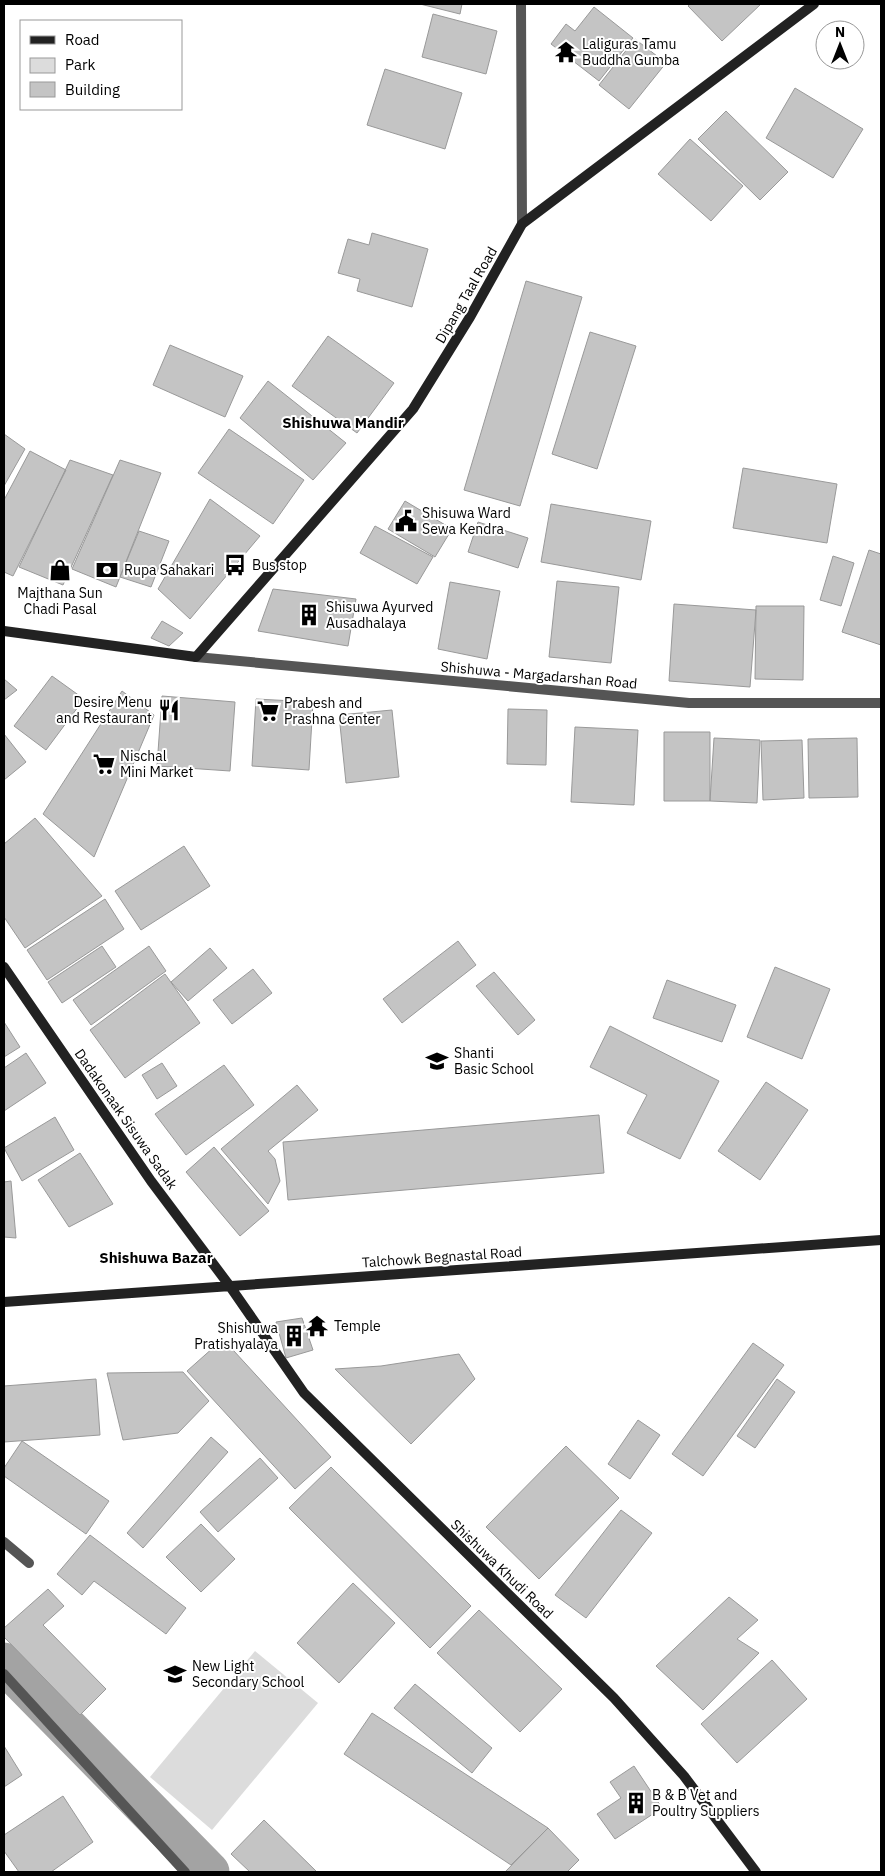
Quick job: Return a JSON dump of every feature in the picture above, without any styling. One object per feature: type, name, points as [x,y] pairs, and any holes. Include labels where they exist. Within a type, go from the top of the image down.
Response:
[{"type":"main road","name":"Dipang Taal Road","points":[[196,657],[413,409],[470,317],[522,224],[814,4]]},
{"type":"main road","points":[[4,631],[196,657]]},
{"type":"main road","name":"Dadakonaak Sisuwa Sadak","points":[[4,967],[151,1181],[230,1285]]},
{"type":"main road","name":"Talchowk Begnastal Road","points":[[4,1302],[881,1240]]},
{"type":"main road","name":"Shishuwa Khudi Road","points":[[230,1285],[304,1393],[614,1698],[684,1776],[756,1872]]},
{"type":"street","points":[[521,4],[522,224]]},
{"type":"street","name":"Shishuwa - Margadarshan Road","points":[[196,657],[689,703],[881,703]]},
{"type":"street","points":[[4,1542],[29,1563]]},
{"type":"street","points":[[4,1674],[185,1872]]},
{"type":"green space","points":[[255,1651],[318,1703],[212,1830],[150,1777]]},
{"type":"building","points":[[420,4],[462,4],[460,14]]},
{"type":"building","points":[[690,4],[761,4],[722,41],[688,6]]},
{"type":"building","points":[[594,7],[633,38],[599,81],[551,44],[566,24],[575,31]]},
{"type":"building","points":[[433,14],[497,31],[486,74],[422,57]]},
{"type":"building","points":[[635,39],[666,63],[629,109],[599,85]]},
{"type":"building","points":[[385,69],[462,93],[445,149],[367,125]]},
{"type":"building","points":[[795,88],[863,129],[833,178],[766,138]]},
{"type":"building","points":[[726,111],[788,172],[760,200],[698,139]]},
{"type":"building","points":[[690,139],[743,186],[711,221],[658,174]]},
{"type":"building","points":[[372,233],[428,249],[412,307],[357,291],[360,279],[338,273],[348,239],[369,245]]},
{"type":"building","points":[[526,281],[582,297],[520,506],[464,490]]},
{"type":"building","points":[[590,332],[636,346],[597,469],[552,454]]},
{"type":"building","points":[[328,336],[394,383],[357,433],[292,386]]},
{"type":"building","points":[[170,345],[243,376],[225,417],[153,385]]},
{"type":"building","points":[[268,381],[346,443],[313,480],[240,418]]},
{"type":"building","points":[[229,429],[304,480],[273,524],[198,473]]},
{"type":"building","points":[[4,434],[25,449],[4,486]]},
{"type":"building","points":[[30,451],[66,470],[13,576],[4,572],[4,500]]},
{"type":"building","points":[[70,460],[113,475],[63,585],[19,567]]},
{"type":"building","points":[[120,460],[161,473],[116,587],[72,569]]},
{"type":"building","points":[[743,468],[837,484],[827,543],[733,528]]},
{"type":"building","points":[[210,499],[260,536],[190,619],[158,589]]},
{"type":"building","points":[[405,501],[452,529],[435,557],[388,529]]},
{"type":"building","points":[[551,504],[651,521],[641,580],[541,562]]},
{"type":"building","points":[[478,522],[528,538],[518,568],[468,552]]},
{"type":"building","points":[[375,526],[433,557],[417,584],[360,553]]},
{"type":"building","points":[[139,531],[169,541],[151,587],[120,577]]},
{"type":"building","points":[[869,550],[881,554],[881,645],[842,632]]},
{"type":"building","points":[[833,556],[854,563],[841,606],[820,600]]},
{"type":"building","points":[[557,581],[619,587],[611,663],[549,657]]},
{"type":"building","points":[[450,582],[500,591],[487,659],[438,649]]},
{"type":"building","name":"Shisuwa Ayurved Ausadhalaya","points":[[273,589],[356,599],[348,646],[258,631]]},
{"type":"building","points":[[674,604],[756,610],[750,687],[669,681]]},
{"type":"building","points":[[756,606],[804,606],[803,680],[755,679]]},
{"type":"building","points":[[162,621],[183,633],[169,646],[151,638]]},
{"type":"building","points":[[52,676],[84,699],[46,750],[14,726]]},
{"type":"building","points":[[4,679],[17,690],[4,700]]},
{"type":"building","name":"Nischal Mini Market","points":[[122,691],[154,715],[94,857],[43,814]]},
{"type":"building","points":[[162,696],[235,702],[230,771],[157,766]]},
{"type":"building","points":[[256,699],[313,702],[309,770],[252,766]]},
{"type":"building","points":[[508,709],[547,710],[546,765],[507,764]]},
{"type":"building","points":[[392,710],[399,777],[346,783],[339,715]]},
{"type":"building","points":[[575,727],[638,730],[634,805],[571,802]]},
{"type":"building","points":[[664,732],[710,732],[710,801],[664,801]]},
{"type":"building","points":[[4,734],[26,762],[4,780]]},
{"type":"building","points":[[714,738],[760,740],[757,803],[710,801]]},
{"type":"building","points":[[857,738],[858,797],[809,798],[808,739]]},
{"type":"building","points":[[802,740],[804,798],[763,800],[761,741]]},
{"type":"building","points":[[35,818],[102,896],[25,948],[4,917],[4,844]]},
{"type":"building","points":[[184,846],[210,886],[141,930],[115,891]]},
{"type":"building","points":[[105,899],[124,929],[47,980],[27,950]]},
{"type":"building","points":[[458,941],[476,965],[402,1023],[383,999]]},
{"type":"building","points":[[102,946],[116,967],[62,1003],[48,982]]},
{"type":"building","points":[[149,946],[166,971],[91,1025],[73,1000]]},
{"type":"building","points":[[210,948],[227,968],[188,1001],[171,982]]},
{"type":"building","points":[[775,967],[830,989],[802,1059],[747,1037]]},
{"type":"building","points":[[253,969],[272,993],[232,1024],[213,1000]]},
{"type":"building","points":[[494,972],[535,1020],[518,1035],[476,986]]},
{"type":"building","points":[[165,974],[200,1023],[125,1078],[90,1030]]},
{"type":"building","points":[[667,980],[736,1005],[722,1042],[653,1018]]},
{"type":"building","points":[[4,1022],[20,1047],[4,1057]]},
{"type":"building","points":[[610,1026],[719,1081],[680,1159],[627,1133],[647,1095],[590,1067]]},
{"type":"building","points":[[26,1053],[46,1083],[4,1111],[4,1068]]},
{"type":"building","points":[[162,1063],[177,1086],[157,1099],[142,1075]]},
{"type":"building","points":[[224,1065],[254,1105],[186,1155],[155,1114]]},
{"type":"building","points":[[766,1082],[808,1110],[760,1180],[718,1151]]},
{"type":"building","points":[[297,1085],[318,1110],[268,1151],[275,1159],[280,1181],[268,1204],[221,1149]]},
{"type":"building","points":[[599,1115],[604,1173],[288,1200],[283,1142]]},
{"type":"building","points":[[55,1117],[74,1150],[22,1181],[4,1148]]},
{"type":"building","points":[[214,1147],[269,1211],[240,1236],[186,1172]]},
{"type":"building","points":[[80,1153],[113,1204],[69,1227],[38,1180]]},
{"type":"building","points":[[11,1181],[16,1238],[4,1237],[4,1182]]},
{"type":"building","points":[[321,1317],[326,1331],[314,1335],[309,1321]]},
{"type":"building","name":"Shishuwa Pratishyalaya","points":[[302,1318],[313,1350],[286,1358],[276,1322]]},
{"type":"building","points":[[223,1339],[331,1457],[295,1489],[187,1371]]},
{"type":"building","points":[[753,1343],[784,1365],[703,1476],[672,1454]]},
{"type":"building","points":[[459,1354],[475,1379],[411,1444],[335,1369],[381,1366]]},
{"type":"building","points":[[183,1372],[209,1401],[178,1433],[123,1440],[107,1373]]},
{"type":"building","points":[[96,1379],[100,1435],[4,1442],[4,1386]]},
{"type":"building","points":[[777,1379],[795,1392],[755,1448],[737,1436]]},
{"type":"building","points":[[638,1420],[660,1435],[630,1479],[608,1464]]},
{"type":"building","points":[[211,1437],[228,1452],[143,1548],[127,1533]]},
{"type":"building","points":[[22,1441],[109,1501],[86,1534],[4,1476],[4,1468]]},
{"type":"building","points":[[566,1446],[619,1498],[539,1579],[486,1527]]},
{"type":"building","points":[[260,1458],[278,1478],[218,1532],[200,1512]]},
{"type":"building","points":[[331,1467],[471,1606],[430,1648],[289,1508]]},
{"type":"building","points":[[621,1510],[652,1533],[586,1618],[555,1595]]},
{"type":"building","points":[[201,1524],[235,1559],[201,1592],[166,1557]]},
{"type":"building","points":[[90,1535],[186,1608],[166,1634],[94,1581],[82,1595],[57,1574]]},
{"type":"building","points":[[353,1583],[395,1623],[339,1683],[297,1643]]},
{"type":"building","points":[[48,1589],[64,1606],[43,1625],[106,1689],[80,1715],[4,1637],[4,1628]]},
{"type":"building","points":[[729,1597],[758,1620],[737,1639],[759,1653],[703,1710],[656,1666]]},
{"type":"building","points":[[479,1610],[562,1689],[520,1732],[437,1653]]},
{"type":"building","points":[[772,1660],[807,1699],[737,1763],[701,1724]]},
{"type":"building","points":[[415,1684],[492,1748],[472,1773],[394,1708]]},
{"type":"building","points":[[372,1713],[548,1828],[511,1865],[344,1754]]},
{"type":"building","points":[[4,1746],[22,1775],[4,1787]]},
{"type":"building","name":"B & B Vet and Poultry Suppliers","points":[[634,1766],[662,1808],[615,1839],[597,1814],[621,1798],[610,1782]]},
{"type":"building","points":[[63,1796],[93,1842],[51,1872],[19,1872],[4,1851],[4,1835]]},
{"type":"building","points":[[264,1820],[317,1872],[250,1872],[231,1854]]},
{"type":"building","points":[[548,1828],[579,1860],[567,1872],[505,1872]]},
{"type":"waterway","points":[[4,1663],[209,1872]]},
{"type":"place","name":"Laliguras Tamu Buddha Gumba","points":[[566,52]]},
{"type":"place","name":"Shisuwa Ward Sewa Kendra","points":[[406,521]]},
{"type":"place","name":"Bus stop","points":[[235,565]]},
{"type":"place","name":"Majthana Sun Chadi Pasal","points":[[60,570]]},
{"type":"place","name":"Rupa Sahakari","points":[[107,570]]},
{"type":"place","name":"Shisuwa Ayurved Ausadhalaya","points":[[309,615]]},
{"type":"place","name":"Desire Menu and Restaurant","points":[[169,710]]},
{"type":"place","name":"Prabesh and Prashna Center","points":[[268,711]]},
{"type":"place","name":"Nischal Mini Market","points":[[104,764]]},
{"type":"place","name":"Shanti Basic School","points":[[437,1061]]},
{"type":"place","name":"Temple","points":[[317,1326]]},
{"type":"place","name":"Shishuwa Pratishyalaya","points":[[294,1336]]},
{"type":"place","name":"New Light Secondary School","points":[[175,1674]]},
{"type":"place","name":"B & B Vet and Poultry Suppliers","points":[[636,1803]]},
{"type":"district","name":"Shishuwa Mandir","points":[[343,422]]},
{"type":"district","name":"Shishuwa Bazar","points":[[156,1257]]}]
